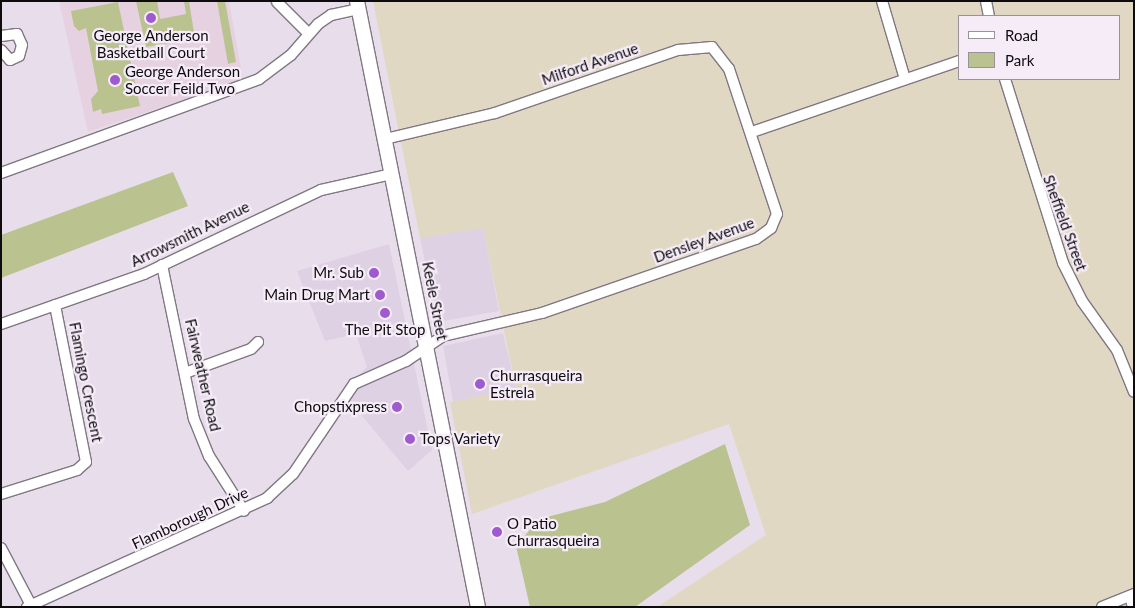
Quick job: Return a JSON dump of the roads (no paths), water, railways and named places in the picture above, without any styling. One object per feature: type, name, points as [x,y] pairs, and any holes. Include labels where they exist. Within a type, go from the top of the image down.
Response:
[{"type":"main road","name":"Keele Street","points":[[358,5],[428,347],[478,607]]},
{"type":"street","points":[[882,1],[905,79]]},
{"type":"street","points":[[986,1],[990,15]]},
{"type":"street","points":[[278,2],[308,33]]},
{"type":"street","points":[[1,173],[259,79],[291,55],[308,33],[331,15],[358,5]]},
{"type":"street","points":[[1,36],[17,34],[22,45],[19,56],[10,60],[1,50]]},
{"type":"street","name":"Milford Avenue","points":[[385,139],[489,115],[695,45],[712,47],[724,57],[752,132]]},
{"type":"street","points":[[752,132],[958,61]]},
{"type":"street","name":"Sheffield Street","points":[[1005,80],[1063,263],[1117,350],[1134,392]]},
{"type":"street","name":"Densley Avenue","points":[[428,347],[443,336],[542,313],[767,233],[777,214],[776,203],[752,132]]},
{"type":"street","name":"Arrowsmith Avenue","points":[[1,324],[162,265],[299,198],[392,174]]},
{"type":"street","name":"Fairweather Road","points":[[162,265],[185,373],[205,448],[244,511]]},
{"type":"street","name":"Flamingo Crescent","points":[[1,494],[78,470],[86,462],[56,305]]},
{"type":"street","points":[[185,373],[251,349],[258,342]]},
{"type":"street","name":"Flamborough Drive","points":[[30,606],[244,511],[267,498],[293,474],[354,384],[428,347]]},
{"type":"street","points":[[1,548],[30,606]]},
{"type":"street","points":[[1102,607],[1132,595],[1133,607]]},
{"type":"place","name":"George Anderson Basketball Court","points":[[151,18]]},
{"type":"place","name":"George Anderson Soccer Feild Two","points":[[115,80]]},
{"type":"place","name":"Mr. Sub","points":[[374,273]]},
{"type":"place","name":"Main Drug Mart","points":[[380,295]]},
{"type":"place","name":"The Pit Stop","points":[[385,313]]},
{"type":"place","name":"Churrasqueira Estrela","points":[[480,384]]},
{"type":"place","name":"Chopstixpress","points":[[397,407]]},
{"type":"place","name":"Tops Variety","points":[[410,439]]},
{"type":"place","name":"O Patio Churrasqueira","points":[[497,532]]}]
